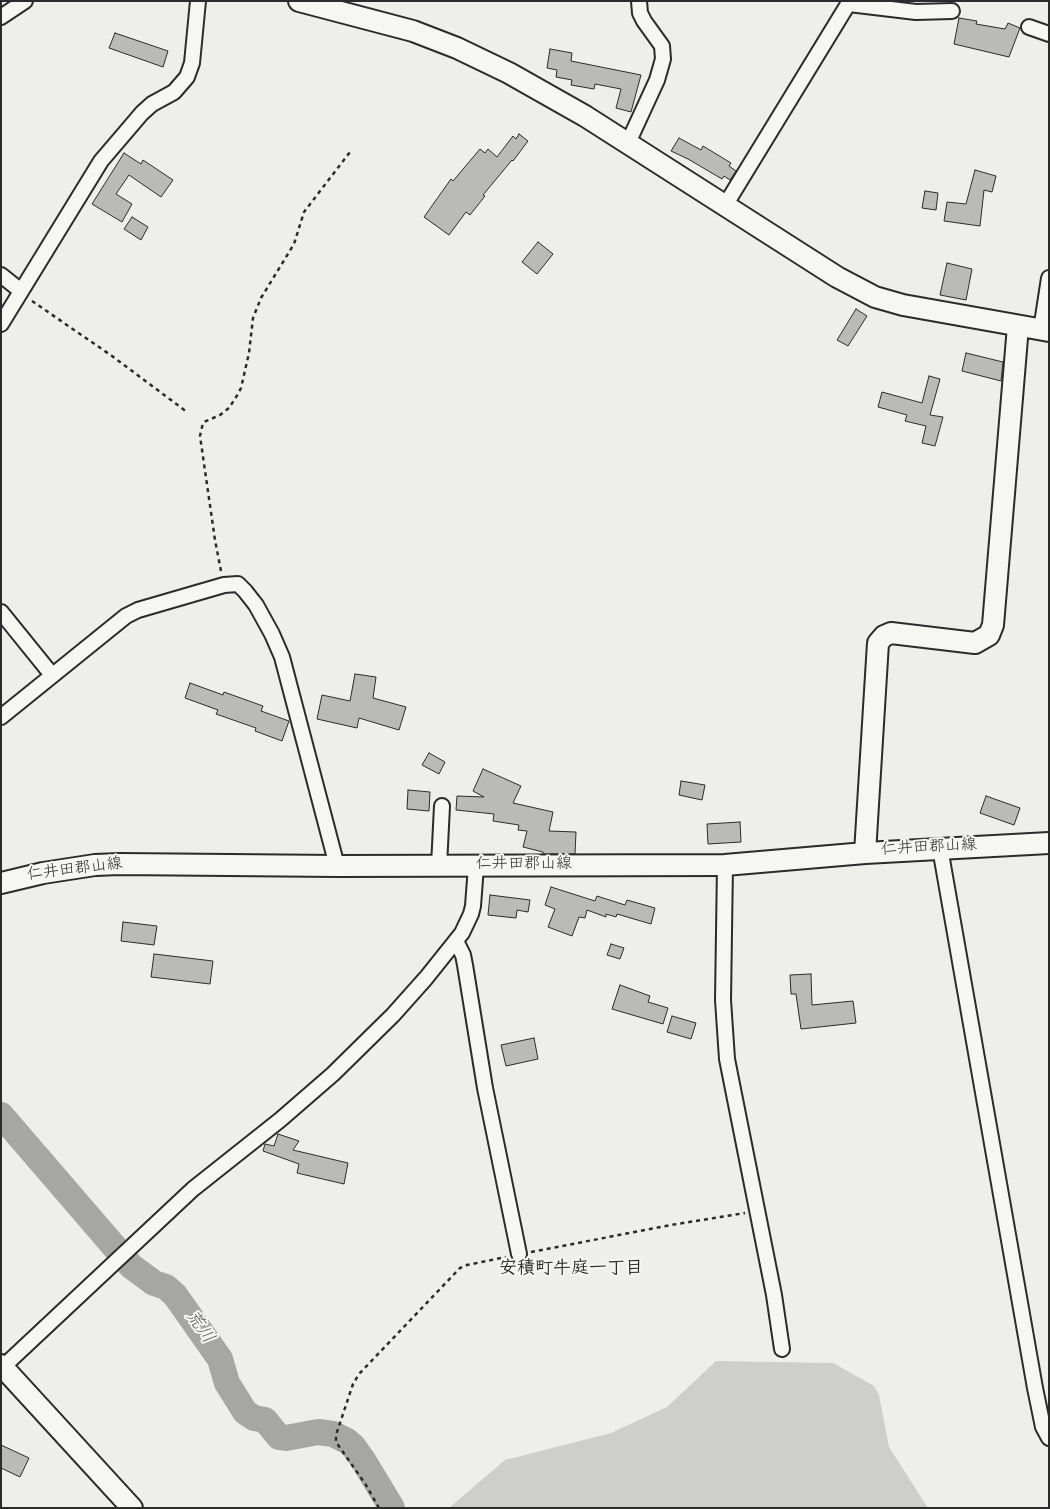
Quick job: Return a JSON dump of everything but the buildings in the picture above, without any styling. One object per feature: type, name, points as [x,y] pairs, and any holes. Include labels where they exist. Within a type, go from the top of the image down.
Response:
[{"type":"street","points":[[1,17],[25,1]]},
{"type":"street","points":[[1,324],[101,161],[142,112],[174,92],[187,77],[192,63],[198,1]]},
{"type":"street","points":[[628,142],[657,80],[663,59],[662,46],[644,21],[640,13],[639,1]]},
{"type":"street","points":[[306,2],[413,31],[457,48],[509,73],[628,142],[837,277],[875,297],[902,305],[1045,330],[1049,278]]},
{"type":"street","points":[[726,204],[850,2],[916,12],[952,11]]},
{"type":"street","points":[[1029,27],[1049,34]]},
{"type":"street","points":[[1,275],[21,291]]},
{"type":"street","points":[[865,853],[878,643],[891,632],[976,643],[989,636],[993,625],[1018,326]]},
{"type":"street","points":[[1,717],[114,624],[132,613],[224,585],[238,584],[245,591],[272,634],[282,657],[337,866]]},
{"type":"street","points":[[1,612],[52,675]]},
{"type":"street","points":[[439,866],[442,806]]},
{"type":"street","name":"仁井田郡山線","points":[[1,883],[43,873],[95,865],[476,866],[725,864],[940,848],[1049,843]]},
{"type":"street","points":[[940,848],[1035,1388],[1043,1427],[1049,1438]]},
{"type":"street","points":[[725,864],[724,1034],[727,1058],[774,1295],[782,1349]]},
{"type":"street","points":[[132,1508],[2,1366],[193,1189],[280,1120],[333,1074],[393,1015],[456,941],[471,914],[476,866]]},
{"type":"street","points":[[456,941],[463,955],[485,1088],[519,1254]]},
{"type":"path","points":[[224,585],[215,540],[200,433],[204,422],[224,412],[238,394],[249,353],[253,318],[258,304],[294,244],[304,212],[350,152]]},
{"type":"path","points":[[21,291],[28,298],[112,356],[187,412]]},
{"type":"path","points":[[379,1508],[366,1485],[336,1442],[336,1435],[353,1384],[359,1374],[460,1268],[466,1265],[519,1254],[671,1225],[757,1211]]},
{"type":"shaded area","points":[[716,1361],[833,1363],[874,1386],[879,1395],[889,1447],[928,1508],[449,1508],[505,1460],[611,1433],[667,1407]]},
{"type":"waterway","name":"荒川","points":[[1,1115],[131,1266],[154,1283],[166,1287],[175,1295],[220,1359],[227,1383],[245,1412],[254,1418],[265,1420],[279,1437],[286,1438],[318,1432],[333,1434],[347,1441],[363,1460],[392,1508]]},
{"type":"district","name":"安積町牛庭一丁目","points":[[571,1271]]}]
